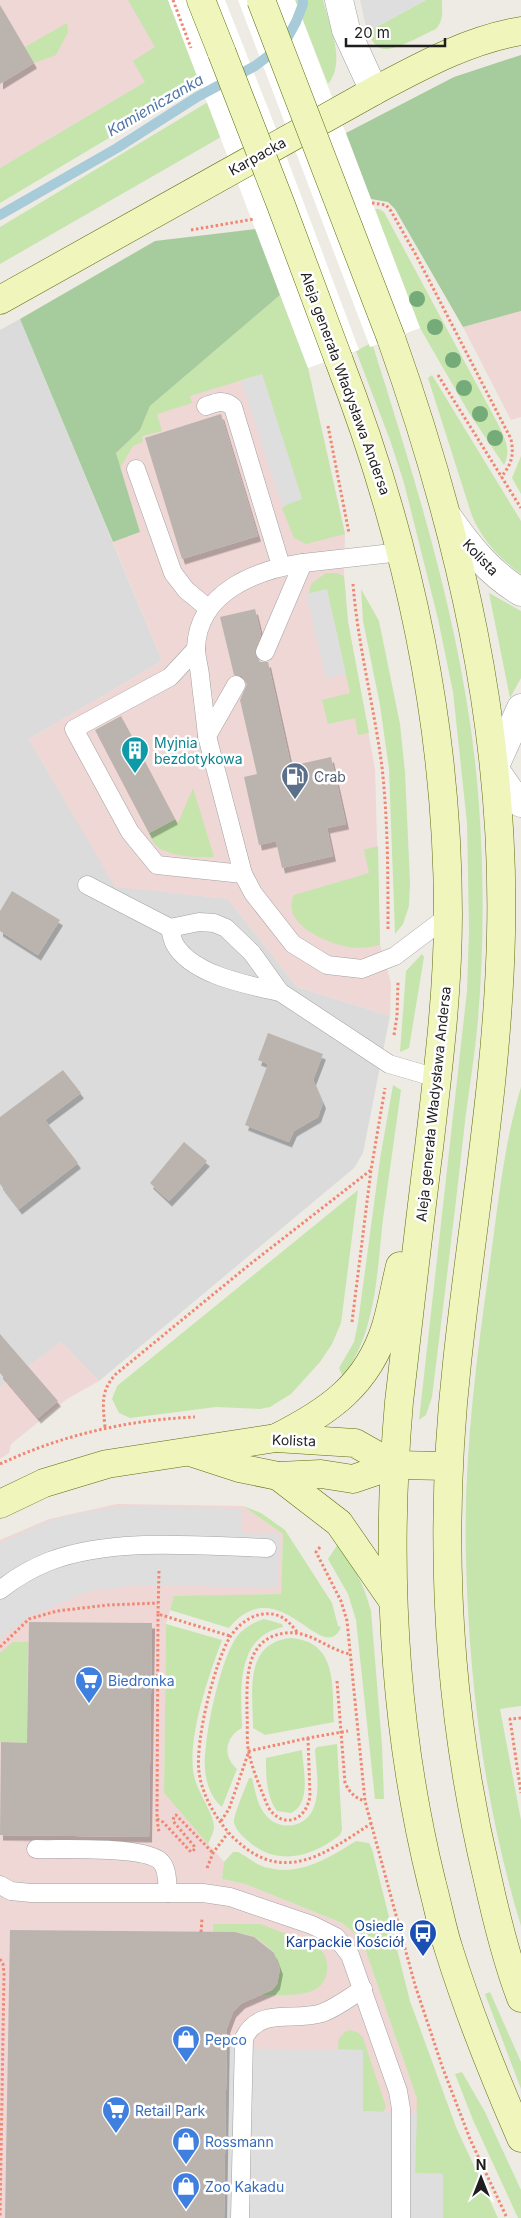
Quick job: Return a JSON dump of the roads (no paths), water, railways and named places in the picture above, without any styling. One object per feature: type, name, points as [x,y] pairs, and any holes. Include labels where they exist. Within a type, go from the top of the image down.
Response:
[{"type":"main road","name":"Aleja generała Władysława Andersa","points":[[201,0],[281,205],[373,452],[401,552],[422,645],[438,736],[446,830],[448,916],[445,1015],[399,1402],[394,1465],[393,1601],[396,1662],[404,1739],[425,1856],[448,1948],[480,2040],[521,2138]]},
{"type":"main road","points":[[262,0],[392,338],[415,406],[447,516],[476,646],[496,768],[502,841],[502,930],[498,1024],[456,1366],[448,1466],[446,1541],[456,1706],[478,1838],[502,1936],[521,1998]]},
{"type":"main road","name":"Karpacka","points":[[0,300],[429,62],[476,42],[521,31]]},
{"type":"main road","points":[[276,1438],[309,1421],[343,1397],[364,1371],[375,1352],[385,1327],[428,1150]]},
{"type":"main road","name":"Kolista","points":[[0,1504],[44,1483],[74,1472],[139,1458],[276,1438],[355,1443],[394,1465]]},
{"type":"main road","name":"Kolista","points":[[189,1452],[239,1468],[278,1476],[321,1474],[353,1478],[394,1465],[448,1466]]},
{"type":"main road","points":[[278,1476],[339,1523],[393,1601]]},
{"type":"street","points":[[339,0],[346,30],[374,91]]},
{"type":"street","name":"Kolista","points":[[447,516],[467,545],[495,573],[521,592]]},
{"type":"street","points":[[521,708],[496,768],[509,790],[521,803]]},
{"type":"lane","points":[[206,406],[220,401],[228,402],[233,407],[281,566]]},
{"type":"lane","points":[[136,469],[173,573],[186,590],[209,609]]},
{"type":"lane","points":[[401,552],[350,556],[281,566],[242,581],[222,594],[209,609],[199,627],[196,649],[207,736],[243,874],[253,892],[293,944],[327,965],[362,969],[395,956],[448,916]]},
{"type":"lane","points":[[265,652],[304,563]]},
{"type":"lane","points":[[196,649],[170,677],[74,729],[130,832],[157,864],[243,874]]},
{"type":"lane","points":[[207,736],[236,685]]},
{"type":"lane","points":[[87,885],[170,928],[199,922],[214,923],[226,928],[252,953],[280,992]]},
{"type":"lane","points":[[170,928],[175,943],[197,965],[215,974],[280,992],[389,1064],[437,1078]]},
{"type":"lane","points":[[0,1590],[17,1577],[58,1559],[82,1552],[117,1547],[160,1546],[267,1548]]},
{"type":"lane","points":[[36,1849],[110,1850],[138,1852],[154,1856],[165,1870],[168,1894]]},
{"type":"lane","points":[[0,1885],[12,1891],[31,1894],[203,1894],[230,1897],[312,1925],[336,1937],[350,1954],[398,2091],[401,2109],[401,2218]]},
{"type":"lane","points":[[240,2218],[244,2038],[249,2029],[267,2018],[321,2013],[363,1989]]},
{"type":"waterway","name":"Kamieniczanka","points":[[0,215],[117,148],[197,97],[255,66],[284,44],[296,22],[303,0]]},
{"type":"place","name":"Myjnia bezdotykowa","points":[[135,774]]},
{"type":"place","name":"Crab","points":[[295,800]]},
{"type":"place","name":"Biedronka","points":[[89,1704]]},
{"type":"place","name":"Osiedle Karpackie Kościół","points":[[423,1957]]},
{"type":"place","name":"Pepco","points":[[186,2063]]},
{"type":"place","name":"Retail Park","points":[[116,2134]]},
{"type":"place","name":"Rossmann","points":[[186,2165]]},
{"type":"place","name":"Zoo Kakadu","points":[[186,2210]]}]
